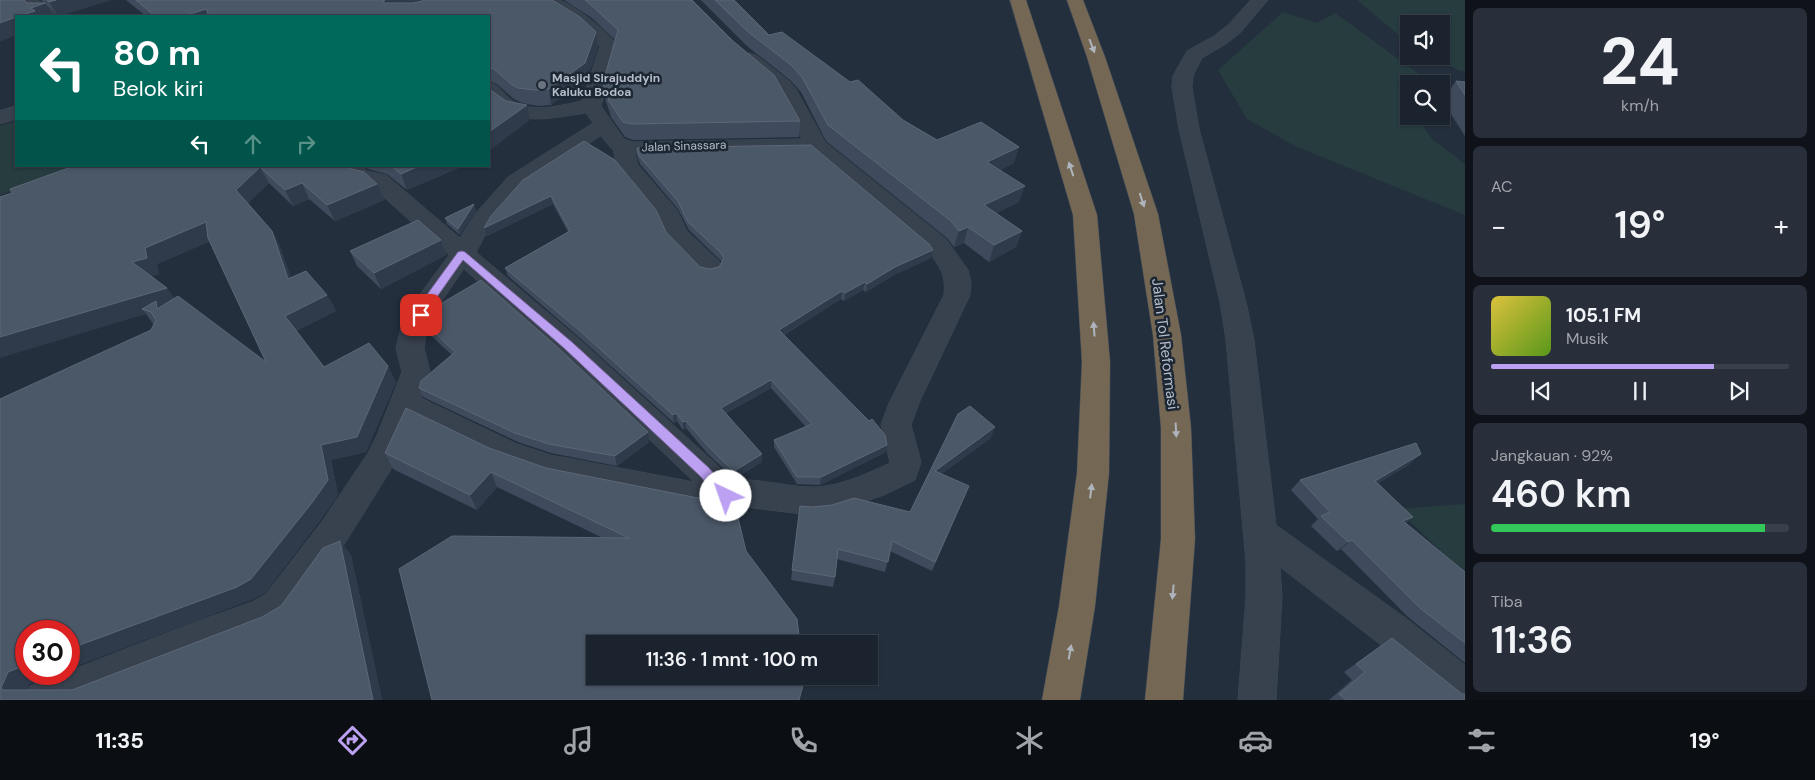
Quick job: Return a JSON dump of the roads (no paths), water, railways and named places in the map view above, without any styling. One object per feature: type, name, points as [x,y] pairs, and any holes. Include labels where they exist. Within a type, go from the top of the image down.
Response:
[{"type":"highway","points":[[1018,0],[1086,216],[1096,362],[1093,473],[1077,606],[1061,699]]},
{"type":"highway","name":"Jalan Tol Reformasi","points":[[1075,0],[1096,57],[1146,214],[1167,335],[1176,428],[1178,539],[1164,700]]},
{"type":"street","points":[[37,7],[53,0]]},
{"type":"street","points":[[490,89],[506,105],[535,114],[591,106],[609,46],[605,40],[591,29],[547,0]]},
{"type":"street","points":[[1257,700],[1264,597],[1262,534],[1240,340],[1233,302],[1189,129],[1182,87],[1184,76],[1194,54],[1220,40],[1234,29],[1260,0]]},
{"type":"street","points":[[404,404],[528,462],[699,497],[745,493],[789,500],[810,501],[830,499],[873,485],[904,471],[906,462],[896,424],[904,403],[957,295],[958,282],[955,270],[937,245],[816,145],[789,93],[782,84],[733,45]]},
{"type":"street","name":"Jalan Sinassara","points":[[591,106],[617,143],[631,148],[816,145]]},
{"type":"street","points":[[0,118],[15,112]]},
{"type":"street","points":[[44,700],[195,640],[262,616],[279,606],[335,530],[379,462],[392,436],[416,372],[410,348],[414,328],[427,302],[462,254],[483,219],[506,192],[524,177],[604,125]]},
{"type":"street","points":[[624,146],[625,160],[628,167],[669,215],[676,234],[710,267]]},
{"type":"street","points":[[350,167],[360,177],[378,180],[569,346],[704,472],[726,496]]},
{"type":"street","points":[[1262,534],[1394,632],[1465,689]]},
{"type":"place","name":"Masjid Sirajuddyin Kaluku Bodoa","points":[[542,85]]}]
